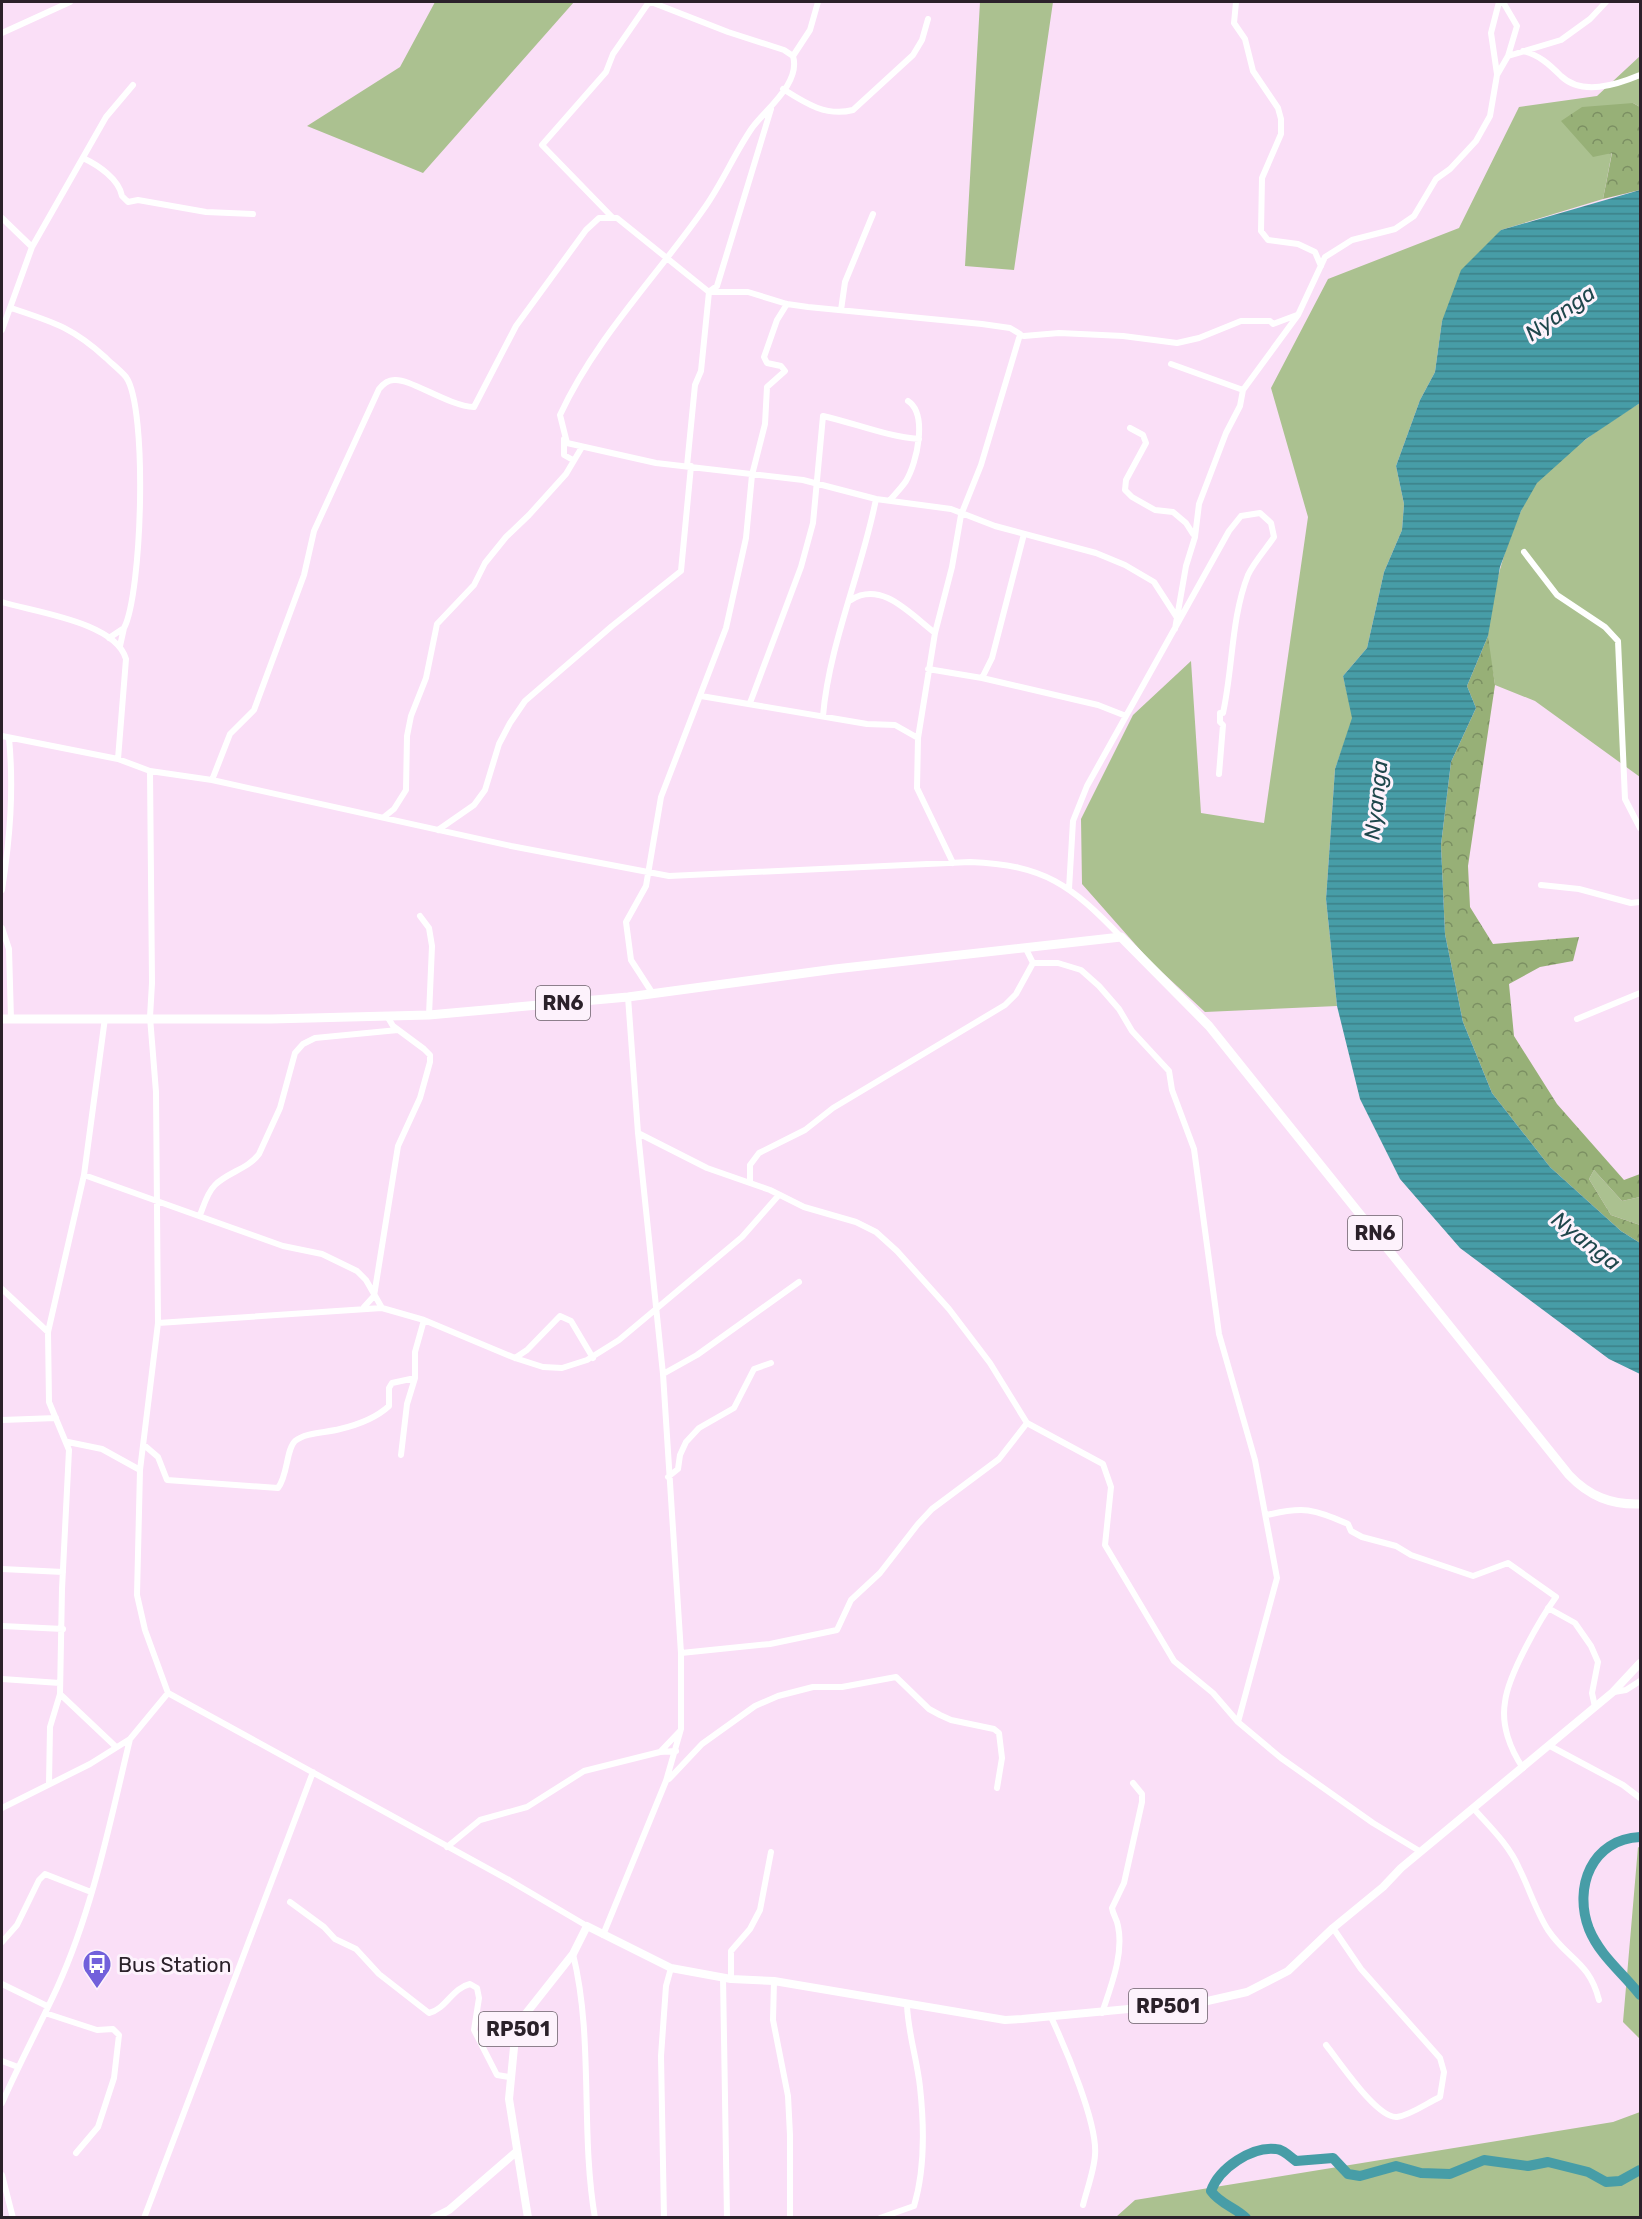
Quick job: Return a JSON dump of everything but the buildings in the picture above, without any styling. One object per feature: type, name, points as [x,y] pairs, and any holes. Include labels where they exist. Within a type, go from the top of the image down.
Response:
[{"type":"highway","name":"RN6","points":[[6,1019],[150,1017],[271,1019],[429,1015],[628,997],[836,969],[1120,937],[1209,1026],[1569,1475],[1584,1490],[1606,1501],[1641,1504]]},
{"type":"main road","name":"RP501","points":[[528,2217],[509,2099],[509,2078],[515,2037],[524,2016],[573,1954],[587,1926],[670,1968],[727,1978],[774,1981],[1005,2020],[1102,2013],[1203,2002],[1247,1992],[1288,1971],[1333,1928],[1421,1852],[1613,1692],[1641,1663]]},
{"type":"main road","points":[[433,2217],[449,2210],[516,2152]]},
{"type":"street","points":[[2,33],[70,2]]},
{"type":"street","points":[[794,56],[784,50],[650,2],[613,54],[606,72],[542,145],[612,217],[624,223],[710,292],[748,292],[787,304],[982,324],[1010,328],[1021,336],[1059,333],[1123,336],[1177,343],[1199,338],[1241,321],[1270,321],[1273,324],[1298,315]]},
{"type":"street","points":[[573,460],[564,455],[565,430],[560,415],[575,386],[596,352],[667,259],[725,177],[735,154],[753,126],[783,89],[794,71],[794,56],[810,30],[818,2]]},
{"type":"street","points":[[1236,2],[1234,23],[1245,39],[1253,71],[1278,108],[1281,119],[1281,134],[1263,169],[1261,231],[1268,240],[1298,244],[1315,252],[1321,266]]},
{"type":"street","points":[[1497,75],[1491,33],[1501,2]]},
{"type":"street","points":[[1175,629],[1186,566],[1195,537],[1199,504],[1226,433],[1240,406],[1243,390],[1298,315],[1325,257],[1360,237],[1395,229],[1414,216],[1436,179],[1476,141],[1486,126],[1497,75],[1509,56],[1517,26],[1501,2]]},
{"type":"street","points":[[1509,56],[1522,50],[1561,40],[1590,19],[1606,2]]},
{"type":"street","points":[[783,89],[817,109],[844,113],[853,110],[913,55],[922,40],[928,19]]},
{"type":"street","points":[[1522,50],[1536,54],[1570,83],[1580,87],[1604,85],[1641,75]]},
{"type":"street","points":[[2,328],[32,247],[106,117],[133,85]]},
{"type":"street","points":[[438,830],[480,798],[488,783],[499,744],[525,701],[612,626],[681,571],[695,385],[701,371],[710,292],[717,286],[719,280],[772,105]]},
{"type":"street","points":[[82,158],[103,170],[121,189],[122,196],[128,202],[138,200],[206,212],[252,214]]},
{"type":"street","points":[[841,310],[845,282],[873,214]]},
{"type":"street","points":[[212,780],[230,734],[254,710],[304,575],[314,531],[379,389],[385,383],[397,379],[458,405],[474,407],[516,326],[552,276],[594,222],[612,217]]},
{"type":"street","points":[[2,218],[32,247]]},
{"type":"street","points":[[652,994],[631,960],[626,922],[646,886],[661,797],[726,628],[746,538],[752,475],[765,424],[767,387],[785,371],[781,366],[767,363],[764,357],[777,320],[787,304]]},
{"type":"street","points":[[10,308],[45,318],[74,332],[128,381],[137,416],[140,460],[134,590],[120,646]]},
{"type":"street","points":[[953,863],[917,788],[918,738],[935,633],[952,567],[962,515],[981,465],[1021,336]]},
{"type":"street","points":[[1172,363],[1243,390]]},
{"type":"street","points":[[891,499],[907,480],[919,439],[918,413],[908,401]]},
{"type":"street","points":[[750,703],[801,567],[813,523],[819,483],[823,416],[890,432],[902,438],[919,439]]},
{"type":"street","points":[[1130,428],[1143,435],[1146,443],[1126,480],[1125,490],[1155,510],[1168,510],[1178,515],[1195,537]]},
{"type":"street","points":[[564,440],[582,447],[657,463],[803,480],[876,499],[891,499],[951,509],[962,515],[1024,534],[1096,553],[1140,573],[1154,582],[1176,616]]},
{"type":"street","points":[[384,817],[401,800],[406,790],[407,736],[411,716],[426,678],[437,624],[474,585],[488,558],[566,474],[582,447]]},
{"type":"street","points":[[803,480],[818,471]]},
{"type":"street","points":[[823,716],[832,659],[865,554],[876,499]]},
{"type":"street","points":[[1069,889],[1072,869],[1071,834],[1078,806],[1236,521],[1247,513],[1260,513],[1274,528],[1274,537],[1249,573],[1241,596],[1230,683],[1223,713],[1220,713],[1220,722],[1223,725],[1219,774]]},
{"type":"street","points":[[982,678],[992,658],[1024,534]]},
{"type":"street","points":[[1524,552],[1557,595],[1605,627],[1618,641],[1625,799],[1641,828]]},
{"type":"street","points":[[851,600],[870,592],[881,594],[899,604],[935,633]]},
{"type":"street","points":[[2,602],[70,620],[109,638],[120,646],[126,659],[118,759]]},
{"type":"street","points":[[109,638],[124,628]]},
{"type":"street","points":[[928,669],[982,678],[1098,705],[1126,716]]},
{"type":"street","points":[[701,696],[867,724],[895,725],[918,738]]},
{"type":"street","points":[[2,890],[13,793],[5,737],[118,759],[150,771],[212,780],[438,830],[650,873],[713,875],[953,863],[993,863],[1015,866],[1033,871],[1083,897],[1120,937]]},
{"type":"street","points":[[150,771],[153,983],[150,1017],[156,1092],[158,1323],[140,1470],[137,1595],[145,1630],[168,1693],[587,1926]]},
{"type":"street","points":[[1541,885],[1579,889],[1631,903],[1641,902]]},
{"type":"street","points":[[420,916],[429,928],[432,946],[429,1015]]},
{"type":"street","points":[[2,928],[9,949],[6,1019]]},
{"type":"street","points":[[1026,949],[1033,963]]},
{"type":"street","points":[[750,1182],[750,1165],[754,1157],[805,1130],[833,1108],[978,1023],[1016,994],[1033,963]]},
{"type":"street","points":[[1033,963],[1058,963],[1081,970],[1119,1009],[1132,1031],[1169,1071],[1172,1090],[1194,1149],[1219,1334],[1255,1460],[1267,1515],[1276,1578],[1238,1722]]},
{"type":"street","points":[[1577,1019],[1641,993]]},
{"type":"street","points":[[603,1935],[666,1781],[681,1729],[681,1653],[663,1374],[638,1133],[628,997]]},
{"type":"street","points":[[364,1307],[374,1296],[398,1146],[420,1098],[430,1062],[430,1055],[398,1030],[387,1016]]},
{"type":"street","points":[[49,1784],[50,1727],[60,1694],[69,1463],[68,1442],[49,1402],[48,1332],[84,1175],[105,1018]]},
{"type":"street","points":[[200,1215],[209,1193],[217,1184],[254,1161],[259,1154],[280,1108],[295,1053],[303,1044],[315,1038],[398,1030]]},
{"type":"street","points":[[638,1133],[687,1160],[750,1182],[778,1196],[856,1222],[876,1232],[897,1251],[949,1309],[990,1363],[1027,1423],[1103,1464],[1111,1487],[1105,1545],[1174,1661],[1213,1693],[1238,1722],[1281,1758],[1373,1823],[1421,1852]]},
{"type":"street","points":[[84,1175],[283,1246],[322,1254],[357,1271],[376,1277]]},
{"type":"street","points":[[158,1323],[364,1307],[382,1308],[424,1320],[515,1358],[543,1366],[562,1368],[592,1358],[619,1340],[742,1237],[778,1196]]},
{"type":"street","points":[[357,1271],[366,1280],[382,1308]]},
{"type":"street","points":[[663,1374],[697,1355],[799,1282]]},
{"type":"street","points":[[2,1289],[48,1332]]},
{"type":"street","points":[[515,1358],[527,1350],[560,1316],[571,1321],[592,1358]]},
{"type":"street","points":[[401,1455],[407,1404],[415,1378],[415,1352],[424,1320]]},
{"type":"street","points":[[668,1478],[678,1469],[680,1455],[686,1442],[699,1428],[734,1408],[754,1369],[771,1364]]},
{"type":"street","points":[[144,1445],[158,1457],[166,1480],[279,1488],[285,1479],[292,1444],[300,1437],[342,1429],[379,1415],[389,1406],[389,1388],[392,1383],[415,1378]]},
{"type":"street","points":[[2,1420],[56,1418]]},
{"type":"street","points":[[681,1653],[770,1644],[837,1630],[850,1600],[880,1572],[918,1524],[932,1509],[999,1459],[1027,1423]]},
{"type":"street","points":[[68,1442],[102,1449],[140,1470]]},
{"type":"street","points":[[1267,1515],[1296,1508],[1314,1511],[1348,1524],[1351,1531],[1362,1537],[1396,1546],[1411,1555],[1473,1576],[1508,1563],[1556,1597],[1518,1665],[1504,1701],[1511,1750],[1523,1768]]},
{"type":"street","points":[[2,1569],[63,1572]]},
{"type":"street","points":[[1548,1608],[1575,1623],[1591,1646],[1598,1662],[1592,1693],[1595,1707]]},
{"type":"street","points":[[2,1626],[63,1629]]},
{"type":"street","points":[[666,1781],[702,1744],[766,1701],[813,1687],[842,1687],[891,1676],[903,1681],[930,1709],[940,1715],[951,1720],[994,1729],[999,1733],[1002,1758],[997,1788]]},
{"type":"street","points":[[2,1679],[60,1683]]},
{"type":"street","points":[[1613,1692],[1626,1690],[1641,1681]]},
{"type":"street","points":[[2,2103],[65,1966],[91,1892],[130,1739],[168,1693]]},
{"type":"street","points":[[60,1694],[115,1746]]},
{"type":"street","points":[[660,1752],[681,1729]]},
{"type":"street","points":[[2,1808],[90,1764],[115,1746],[130,1739]]},
{"type":"street","points":[[1550,1746],[1623,1785],[1641,1798]]},
{"type":"street","points":[[447,1847],[480,1820],[528,1807],[578,1774],[660,1752],[676,1751]]},
{"type":"street","points":[[144,2217],[313,1773]]},
{"type":"street","points":[[1102,2013],[1112,1982],[1118,1949],[1119,1927],[1112,1908],[1124,1883],[1142,1802],[1142,1794],[1133,1783]]},
{"type":"street","points":[[1474,1809],[1512,1856],[1547,1929],[1564,1950],[1579,1960],[1593,1979],[1599,2000]]},
{"type":"street","points":[[727,2217],[727,1978],[731,1952],[750,1929],[760,1910],[771,1852]]},
{"type":"street","points":[[2,1942],[17,1925],[45,1874],[91,1892]]},
{"type":"street","points":[[290,1902],[324,1927],[335,1939],[356,1949],[379,1974],[429,2013],[436,2011],[459,1987],[470,1984],[477,1988],[479,1998],[474,2030],[497,2074],[509,2078]]},
{"type":"street","points":[[1326,2045],[1376,2107],[1387,2115],[1400,2116],[1440,2097],[1444,2072],[1440,2058],[1361,1969],[1333,1928]]},
{"type":"street","points":[[573,1954],[581,2008],[587,2150],[595,2217]]},
{"type":"street","points":[[664,2217],[661,2056],[666,1986],[670,1968]]},
{"type":"street","points":[[774,1981],[773,2020],[788,2096],[790,2217]]},
{"type":"street","points":[[2,1984],[46,2010],[97,2030],[113,2029],[119,2034],[114,2078],[98,2127],[76,2153]]},
{"type":"street","points":[[880,2217],[914,2206],[921,2184],[920,2086],[908,2024],[907,2005]]},
{"type":"street","points":[[1051,2017],[1069,2056],[1093,2132],[1096,2154],[1083,2205]]},
{"type":"street","points":[[2,2061],[18,2067]]},
{"type":"street","points":[[2,2175],[14,2217]]},
{"type":"green space","points":[[435,2],[574,2],[423,173],[307,126],[400,67]]},
{"type":"green space","points":[[980,2],[1053,2],[1014,270],[965,266]]},
{"type":"green space","points":[[1640,56],[1640,107],[1633,103],[1612,152],[1603,199],[1501,230],[1442,321],[1435,372],[1420,400],[1396,466],[1404,504],[1402,530],[1384,572],[1367,648],[1343,676],[1353,718],[1335,769],[1326,899],[1337,1006],[1205,1012],[1150,961],[1082,884],[1081,819],[1133,715],[1191,661],[1201,813],[1264,823],[1308,517],[1271,388],[1328,279],[1459,228],[1519,107],[1597,96]]},
{"type":"green space","points":[[1633,103],[1640,107],[1640,190],[1603,199],[1612,153],[1593,157],[1561,121],[1582,107]]},
{"type":"green space","points":[[1640,403],[1640,777],[1535,701],[1495,685],[1488,636],[1489,619],[1504,557],[1519,516],[1536,484],[1570,451]]},
{"type":"green space","points":[[1488,636],[1495,685],[1468,866],[1470,907],[1493,944],[1579,937],[1573,961],[1540,967],[1509,984],[1514,1036],[1557,1104],[1624,1180],[1640,1174],[1640,1197],[1622,1201],[1594,1170],[1589,1179],[1611,1215],[1640,1225],[1640,1243],[1621,1231],[1550,1167],[1492,1093],[1463,1022],[1445,934],[1441,845],[1451,762],[1476,708],[1467,686]]},
{"type":"green space","points":[[1594,1170],[1622,1201],[1640,1197],[1640,1225],[1611,1215],[1589,1179]]},
{"type":"green space","points":[[1638,1847],[1640,1848],[1640,2039],[1623,2022]]},
{"type":"green space","points":[[1640,2112],[1640,2217],[1116,2217],[1135,2200],[1613,2122]]},
{"type":"water","name":"Nyanga","points":[[1640,190],[1640,403],[1586,439],[1537,483],[1521,511],[1500,567],[1488,636],[1467,686],[1476,708],[1451,762],[1441,845],[1445,934],[1463,1022],[1492,1093],[1550,1167],[1621,1231],[1640,1243],[1640,1374],[1609,1359],[1460,1248],[1400,1179],[1360,1099],[1337,1006],[1326,899],[1335,769],[1352,718],[1343,676],[1367,648],[1384,572],[1402,530],[1404,504],[1396,466],[1420,400],[1435,372],[1442,321],[1461,270],[1501,230]]},
{"type":"waterway","points":[[1640,1837],[1623,1840],[1610,1846],[1599,1856],[1590,1868],[1583,1897],[1589,1929],[1599,1948],[1640,1995]]},
{"type":"waterway","points":[[1246,2218],[1211,2191],[1221,2174],[1238,2160],[1267,2149],[1281,2150],[1296,2161],[1333,2158],[1348,2174],[1360,2176],[1396,2166],[1421,2173],[1450,2174],[1484,2160],[1528,2166],[1548,2162],[1588,2172],[1606,2182],[1620,2181],[1640,2170]]},
{"type":"place","name":"Bus Station","points":[[97,1990]]}]
